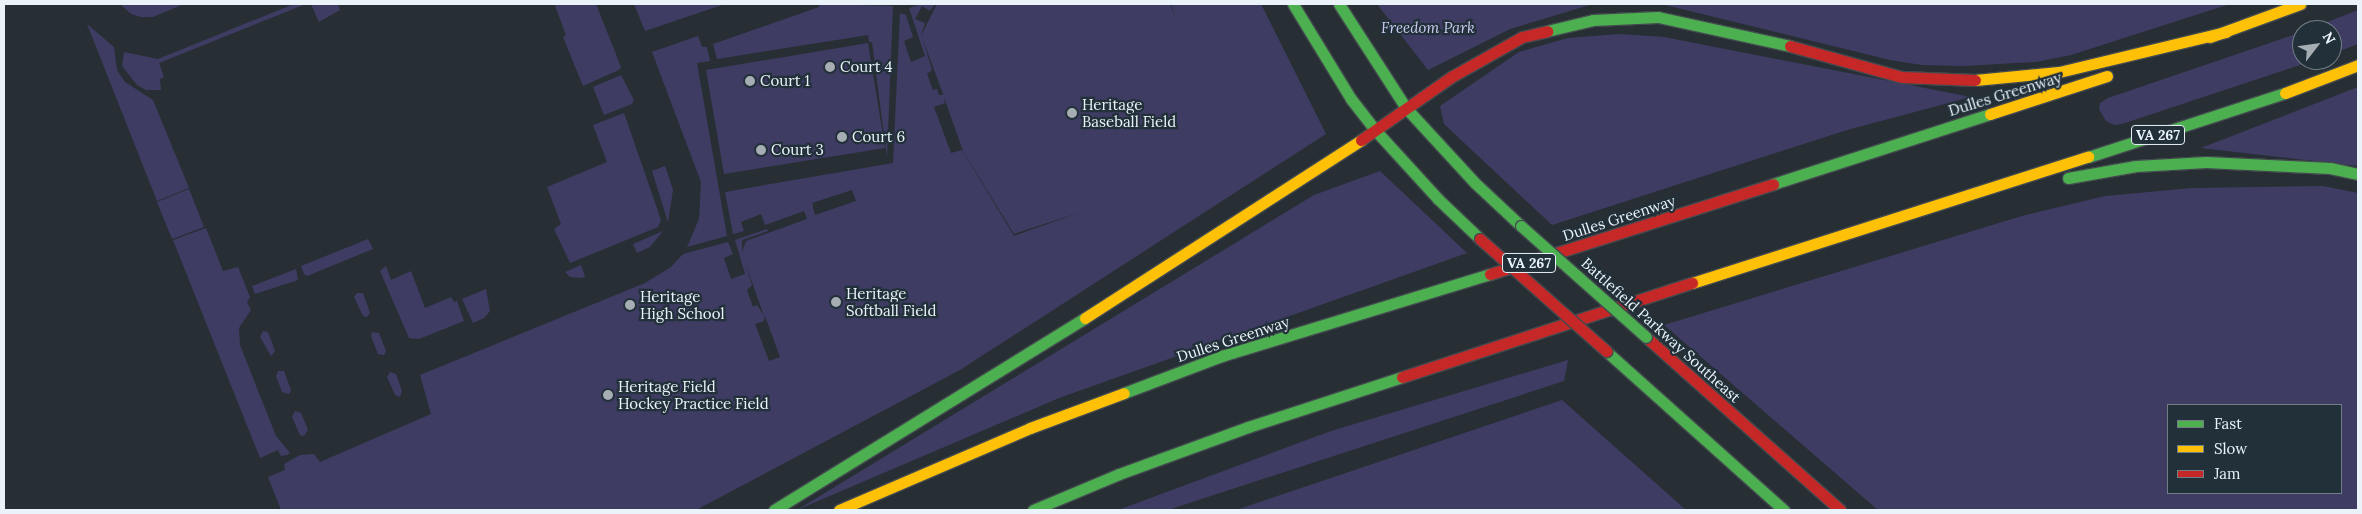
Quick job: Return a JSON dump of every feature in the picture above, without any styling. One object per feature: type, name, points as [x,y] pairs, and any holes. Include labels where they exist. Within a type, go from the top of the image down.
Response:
[{"type":"main road","points":[[1293,4],[1351,99],[1432,193],[1480,239],[1784,510]]},
{"type":"main road","name":"Battlefield Parkway Southeast","points":[[1339,4],[1406,108],[1475,183],[1840,510]]},
{"type":"main road","name":"Dulles Greenway","points":[[839,510],[1030,428],[1222,356],[1569,250],[2123,70],[2300,4]]},
{"type":"main road","points":[[774,510],[1068,330],[1376,130],[1486,54],[1522,37],[1592,20],[1658,17],[1690,22],[1902,77],[1953,82],[1997,80],[2058,72],[2226,32]]},
{"type":"main road","name":"VA 267","points":[[1033,510],[1119,474],[1248,427],[1955,198],[2255,105],[2358,65]]},
{"type":"main road","points":[[1955,198],[2136,166],[2186,163],[2275,164],[2330,168],[2358,174]]},
{"type":"green space","points":[[120,4],[184,4],[153,17],[141,17],[131,14]]},
{"type":"green space","points":[[294,4],[306,4],[159,63],[164,77],[160,79],[161,90],[146,90],[137,85],[122,66],[124,52],[158,59]]},
{"type":"green space","points":[[311,4],[338,4],[340,10],[319,22]]},
{"type":"green space","points":[[559,4],[596,4],[621,67],[619,70],[583,86],[563,37],[566,35],[555,6]]},
{"type":"green space","points":[[634,4],[725,4],[645,31]]},
{"type":"green space","points":[[819,4],[893,6],[887,158],[872,42],[869,42],[868,35],[717,59],[713,44],[819,7]]},
{"type":"green space","points":[[922,4],[935,4],[930,11],[922,6],[915,19],[925,23],[921,36],[937,4],[1170,4],[1177,21],[1171,4],[1261,4],[1326,134],[960,370],[696,510],[281,510],[268,477],[285,470],[284,464],[300,455],[314,454],[320,462],[431,414],[420,375],[645,283],[671,267],[683,254],[728,242],[733,254],[724,258],[731,279],[745,274],[735,240],[767,229],[768,231],[742,240],[742,252],[746,241],[807,219],[804,211],[765,225],[761,214],[741,222],[744,231],[733,234],[725,192],[893,163],[900,13],[906,15],[913,37],[904,41],[911,62],[925,56],[909,8]],"holes":[[[922,37],[943,95],[939,95],[937,89],[933,90],[927,74],[932,70]],[[944,97],[963,151],[1014,234],[1081,212],[1014,236],[962,150],[951,153],[934,107],[945,103]],[[852,190],[856,201],[815,215],[812,203]],[[745,262],[764,316],[757,305],[753,307],[747,290],[752,285]],[[765,316],[780,357],[769,361],[755,324],[764,321]]]},
{"type":"green space","name":"Freedom Park","points":[[1377,4],[1593,4],[1510,29],[1428,70]]},
{"type":"green space","points":[[1661,4],[2230,4],[2071,55],[2036,62],[1964,66],[1922,65],[1890,60]]},
{"type":"green space","points":[[2358,10],[2358,44],[2342,50],[2342,20],[2332,20]]},
{"type":"green space","points":[[87,24],[114,47],[117,70],[125,82],[153,100],[189,188],[157,201]]},
{"type":"green space","points":[[1619,34],[1664,37],[1971,97],[1847,130],[1552,225],[1444,124],[1440,106],[1519,52],[1568,38]]},
{"type":"green space","points":[[2292,35],[2292,68],[2122,124],[2114,125],[2106,121],[2099,109],[2100,103],[2108,98]]},
{"type":"green space","points":[[698,36],[702,47],[707,47],[710,61],[697,63],[727,236],[687,247],[699,219],[701,182],[652,52]]},
{"type":"green space","points":[[868,43],[885,148],[724,174],[706,70]]},
{"type":"green space","points":[[621,75],[634,100],[632,104],[604,115],[593,87]]},
{"type":"green space","points":[[2358,87],[2358,166],[2201,148]]},
{"type":"green space","points":[[624,113],[661,220],[658,227],[570,263],[554,229],[561,224],[547,187],[607,162],[593,125]]},
{"type":"green space","points":[[665,166],[673,190],[668,222],[652,171]]},
{"type":"green space","points":[[1380,171],[1467,253],[1059,398],[797,510],[1314,195]]},
{"type":"green space","points":[[2323,186],[2358,193],[2358,510],[1878,510],[1664,325],[2022,216],[2105,196],[2192,188]]},
{"type":"green space","points":[[189,189],[204,227],[172,239],[157,202]]},
{"type":"green space","points":[[206,228],[223,271],[238,267],[250,297],[247,302],[251,310],[239,328],[240,345],[276,436],[290,453],[287,455],[281,456],[278,450],[260,458],[173,240]]},
{"type":"green space","points":[[663,231],[650,247],[637,253],[633,244]]},
{"type":"green space","points":[[368,239],[373,249],[307,276],[304,274],[301,266]]},
{"type":"green space","points":[[581,265],[585,276],[583,278],[570,277],[565,272]]},
{"type":"green space","points":[[386,266],[391,280],[411,271],[425,308],[451,297],[454,302],[457,301],[464,321],[419,339],[409,338],[380,271]]},
{"type":"green space","points":[[296,269],[298,280],[255,294],[252,286]]},
{"type":"green space","points":[[486,289],[490,311],[484,318],[473,323],[462,299]]},
{"type":"green space","points":[[357,293],[363,293],[370,313],[367,317],[363,316],[354,297]]},
{"type":"green space","points":[[263,331],[268,332],[275,351],[271,356],[260,337]]},
{"type":"green space","points":[[372,332],[379,333],[386,351],[384,355],[378,354],[371,336]]},
{"type":"green space","points":[[1568,360],[1564,381],[1168,510],[1118,510],[1331,431]]},
{"type":"green space","points":[[278,371],[284,371],[291,390],[289,394],[282,392],[276,376]]},
{"type":"green space","points":[[390,372],[396,374],[402,391],[400,397],[395,395],[387,377]]},
{"type":"green space","points":[[1562,400],[1686,510],[1236,510]]},
{"type":"green space","points":[[295,411],[301,413],[308,430],[304,436],[300,435],[292,417]]},
{"type":"traffic: fast","points":[[1293,4],[1351,99],[1376,131],[1438,199],[1480,239]]},
{"type":"traffic: fast","points":[[1339,4],[1406,108],[1475,183],[1521,226]]},
{"type":"traffic: fast","points":[[1547,31],[1593,20],[1658,17],[1790,46]]},
{"type":"traffic: fast","points":[[2088,157],[2285,93]]},
{"type":"traffic: fast","points":[[1773,184],[1990,114]]},
{"type":"traffic: fast","points":[[2068,178],[2136,166],[2206,162],[2330,168],[2358,174]]},
{"type":"traffic: fast","points":[[1521,226],[1646,337]]},
{"type":"traffic: fast","points":[[1124,393],[1222,356],[1490,274]]},
{"type":"traffic: fast","points":[[774,510],[1085,318]]},
{"type":"traffic: fast","points":[[1606,351],[1784,510]]},
{"type":"traffic: fast","points":[[1033,510],[1119,474],[1248,427],[1402,377]]},
{"type":"traffic: slow","points":[[2210,37],[2300,4]]},
{"type":"traffic: slow","points":[[1975,80],[2059,72],[2226,32]]},
{"type":"traffic: slow","points":[[2285,93],[2358,65]]},
{"type":"traffic: slow","points":[[1990,114],[2107,76]]},
{"type":"traffic: slow","points":[[1085,318],[1361,140]]},
{"type":"traffic: slow","points":[[1692,283],[2088,157]]},
{"type":"traffic: slow","points":[[839,510],[1030,428],[1124,393]]},
{"type":"traffic: jam","points":[[1361,140],[1451,77],[1522,37],[1547,31]]},
{"type":"traffic: jam","points":[[1790,46],[1902,77],[1975,80]]},
{"type":"traffic: jam","points":[[1490,274],[1773,184]]},
{"type":"traffic: jam","points":[[1480,239],[1606,351]]},
{"type":"traffic: jam","points":[[1402,377],[1692,283]]},
{"type":"traffic: jam","points":[[1646,337],[1840,510]]},
{"type":"place","name":"Court 4","points":[[830,67]]},
{"type":"place","name":"Court 1","points":[[750,81]]},
{"type":"place","name":"Heritage Baseball Field","points":[[1072,113]]},
{"type":"place","name":"Court 6","points":[[842,137]]},
{"type":"place","name":"Court 3","points":[[761,150]]},
{"type":"place","name":"Heritage Softball Field","points":[[836,302]]},
{"type":"place","name":"Heritage High School","points":[[630,305]]},
{"type":"place","name":"Heritage Field Hockey Practice Field","points":[[608,395]]}]
